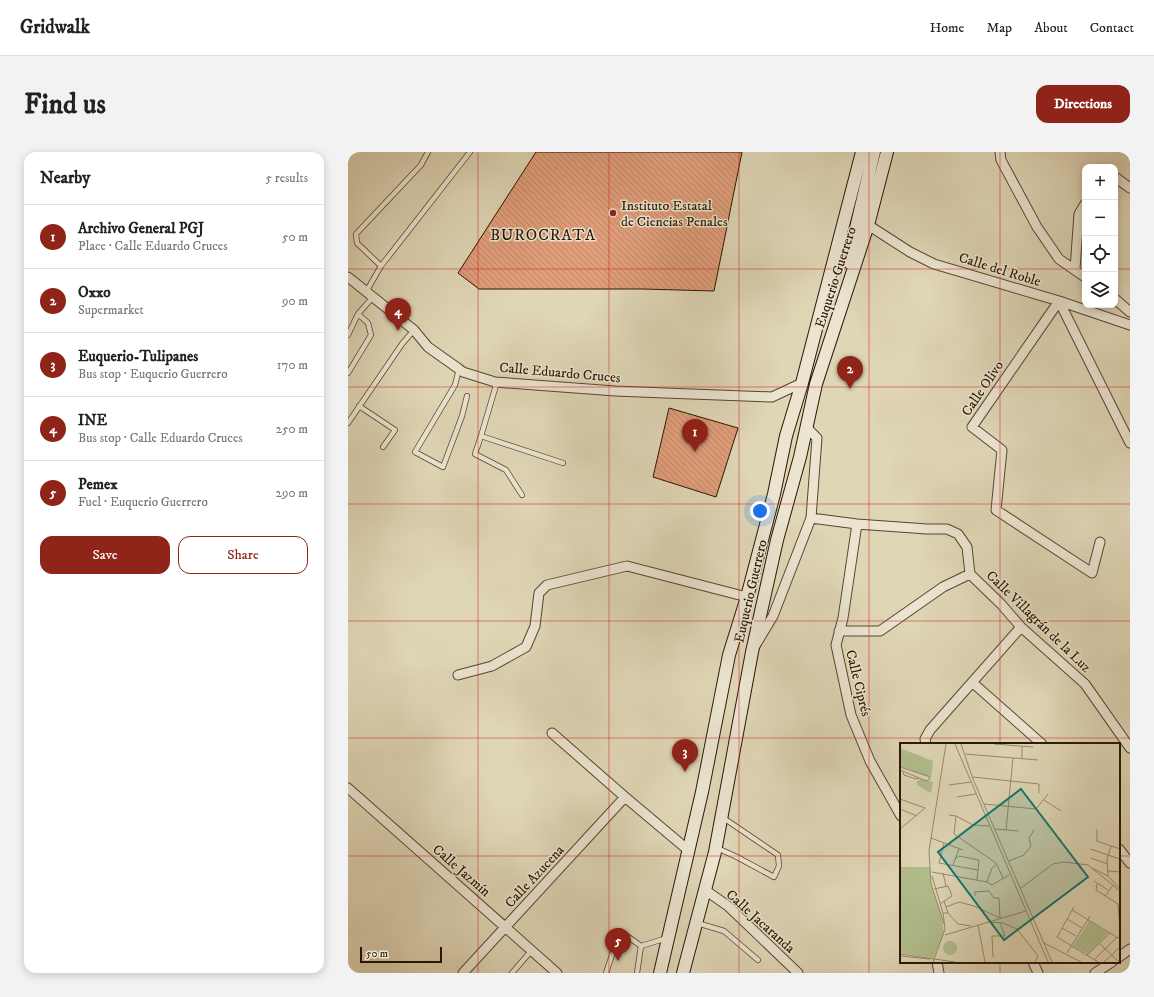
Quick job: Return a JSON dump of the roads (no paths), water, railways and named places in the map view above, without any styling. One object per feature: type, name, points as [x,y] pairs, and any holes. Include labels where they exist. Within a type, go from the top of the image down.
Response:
[{"type":"main road","name":"Euquerio Guerrero","points":[[660,973],[702,792],[729,655],[747,597],[774,494],[786,436],[802,383],[862,152]]},
{"type":"main road","points":[[847,290],[852,245],[874,152]]},
{"type":"main road","name":"Euquerio Guerrero","points":[[683,973],[716,848],[752,652],[777,540],[800,457],[816,384],[868,225],[887,152]]},
{"type":"street","points":[[1000,152],[1001,160],[1037,227],[1059,259],[1082,275]]},
{"type":"street","points":[[1118,179],[1130,188]]},
{"type":"street","points":[[1075,269],[1079,214],[1082,209]]},
{"type":"street","name":"Calle del Roble","points":[[868,225],[910,252],[934,264],[1059,301],[1130,325]]},
{"type":"street","name":"Calle Eduardo Cruces","points":[[348,278],[414,330],[428,347],[463,372],[497,382],[615,391],[772,397],[802,383]]},
{"type":"street","points":[[1059,301],[1130,443]]},
{"type":"street","name":"Calle Olivo","points":[[1059,301],[972,427],[1002,450],[996,510],[1092,574],[1100,542]]},
{"type":"street","points":[[1118,302],[1130,312]]},
{"type":"street","points":[[752,652],[773,616],[811,518],[817,438],[806,427]]},
{"type":"street","name":"Calle Villagrán de la Luz","points":[[811,518],[857,524],[947,529],[958,534],[967,547],[970,574],[1001,604],[1021,627],[1085,684],[1130,748]]},
{"type":"street","name":"Calle Ciprés","points":[[857,524],[843,618],[836,645],[850,715],[870,761],[900,814]]},
{"type":"street","points":[[458,675],[492,666],[526,647],[535,626],[539,594],[547,585],[627,566],[747,597]]},
{"type":"street","points":[[840,631],[880,631],[943,587],[970,574]]},
{"type":"street","points":[[926,743],[925,739],[927,733],[973,683],[1021,627]]},
{"type":"street","points":[[973,683],[1041,743]]},
{"type":"street","points":[[552,733],[688,850]]},
{"type":"street","name":"Calle Jazmín","points":[[348,788],[557,973]]},
{"type":"street","name":"Calle Azucena","points":[[463,973],[625,797]]},
{"type":"street","points":[[1120,850],[1130,863]]},
{"type":"street","name":"Calle Jacaranda","points":[[705,890],[728,906],[798,973]]},
{"type":"street","points":[[1120,956],[1130,949]]},
{"type":"street","points":[[937,963],[939,973]]},
{"type":"street","points":[[1033,963],[1038,973]]},
{"type":"street","points":[[1095,973],[1110,963]]},
{"type":"lane","points":[[381,266],[357,243],[356,234],[421,165],[428,152]]},
{"type":"lane","points":[[348,335],[369,295],[381,266],[470,152]]},
{"type":"lane","points":[[348,373],[371,335],[368,323],[358,314]]},
{"type":"lane","points":[[348,323],[355,321]]},
{"type":"lane","points":[[348,423],[402,344],[414,330]]},
{"type":"lane","points":[[459,369],[455,384],[414,452],[443,467],[462,416],[467,396]]},
{"type":"lane","points":[[497,382],[475,454],[506,470],[522,495]]},
{"type":"lane","points":[[359,406],[394,430],[383,447]]},
{"type":"lane","points":[[481,436],[563,463]]},
{"type":"lane","points":[[716,848],[737,857],[774,877],[779,866],[778,855],[721,817]]},
{"type":"lane","points":[[697,923],[724,931],[758,960]]},
{"type":"lane","points":[[606,973],[620,931],[641,946]]},
{"type":"lane","points":[[641,946],[668,938]]},
{"type":"lane","points":[[636,973],[641,946]]},
{"type":"lane","points":[[512,973],[532,950]]},
{"type":"place","name":"Instituto Estatal de Ciencias Penales","points":[[613,213]]},
{"type":"place","name":"INE","points":[[398,331]]},
{"type":"place","name":"Oxxo","points":[[850,389]]},
{"type":"place","name":"Archivo General PGJ","points":[[695,452]]},
{"type":"place","name":"Euquerio-Tulipanes","points":[[685,772]]},
{"type":"place","name":"Pemex","points":[[618,961]]},
{"type":"district","name":"BUROCRATA","points":[[543,234]]}]
